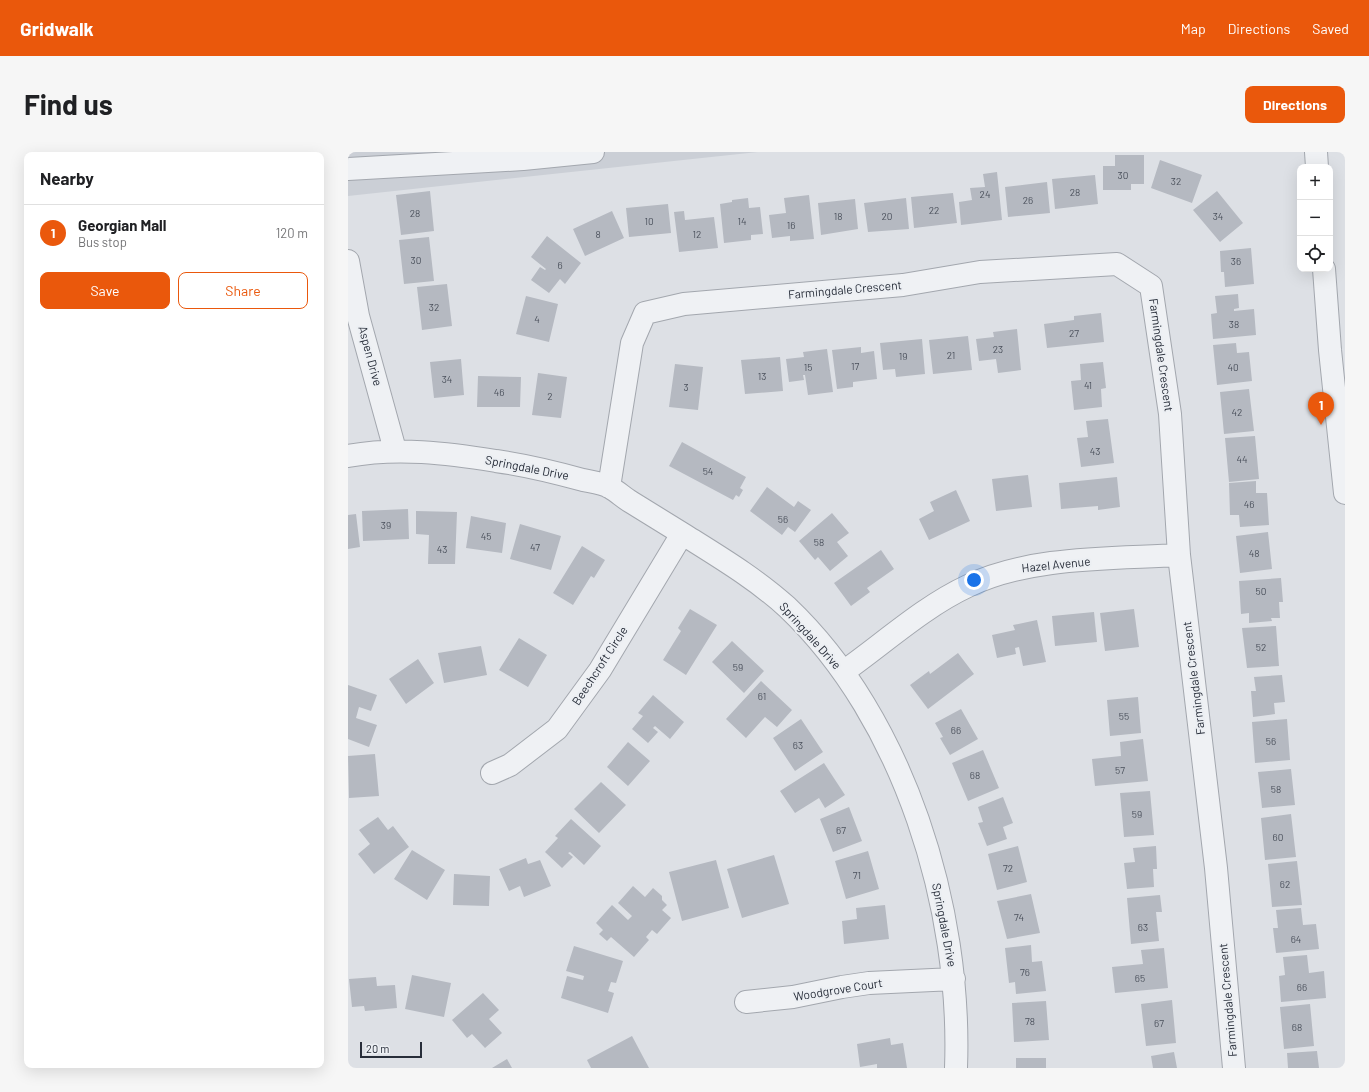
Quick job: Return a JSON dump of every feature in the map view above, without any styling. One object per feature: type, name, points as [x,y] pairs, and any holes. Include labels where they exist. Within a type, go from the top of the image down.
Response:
[{"type":"street","points":[[348,169],[523,155],[593,152]]},
{"type":"street","points":[[1316,152],[1317,164]]},
{"type":"street","name":"Aspen Drive","points":[[348,260],[358,316],[396,450]]},
{"type":"street","name":"Farmingdale Crescent","points":[[610,487],[632,343],[645,313],[684,304],[903,285],[980,272],[1117,264],[1151,286],[1170,414],[1179,555],[1216,868],[1234,1068]]},
{"type":"street","points":[[1324,272],[1337,356],[1345,493]]},
{"type":"street","points":[[1337,356],[1345,334]]},
{"type":"street","name":"Springdale Drive","points":[[348,456],[396,450],[463,456],[516,464],[610,487],[740,570],[786,607],[843,672],[882,735],[899,771],[928,848],[946,925],[954,979],[957,1034],[956,1068]]},
{"type":"street","name":"Beechcroft Circle","points":[[492,773],[510,765],[557,728],[600,670],[682,534]]},
{"type":"street","name":"Hazel Avenue","points":[[843,672],[937,603],[968,586],[1006,571],[1041,564],[1179,555]]},
{"type":"street","name":"Woodgrove Court","points":[[746,1002],[793,998],[842,987],[869,983],[954,979]]},
{"type":"shaded area","points":[[348,152],[758,152],[348,196]]},
{"type":"building","points":[[1115,155],[1144,155],[1144,184],[1131,184],[1131,190],[1103,190],[1103,166],[1115,166]]},
{"type":"building","points":[[1160,160],[1202,175],[1192,203],[1151,188]]},
{"type":"building","points":[[997,172],[1002,220],[961,225],[959,202],[972,200],[970,188],[985,187],[983,174]]},
{"type":"building","points":[[1095,175],[1098,204],[1055,209],[1052,179]]},
{"type":"building","points":[[1047,182],[1050,213],[1008,217],[1005,187]]},
{"type":"building","points":[[430,191],[434,231],[401,235],[396,195]]},
{"type":"building","points":[[1217,191],[1243,223],[1220,242],[1193,210]]},
{"type":"building","points":[[953,193],[957,223],[914,228],[911,197]]},
{"type":"building","points":[[809,195],[814,239],[790,241],[790,236],[772,238],[769,215],[786,213],[784,198]]},
{"type":"building","points":[[748,198],[749,208],[760,207],[763,234],[751,235],[751,240],[724,243],[720,204],[732,202],[732,200]]},
{"type":"building","points":[[906,198],[909,229],[868,232],[864,203]]},
{"type":"building","points":[[855,199],[858,229],[821,235],[818,203]]},
{"type":"building","points":[[668,204],[671,233],[629,237],[626,208]]},
{"type":"building","points":[[612,211],[624,238],[585,256],[573,229]]},
{"type":"building","points":[[684,211],[685,220],[714,217],[718,248],[679,252],[674,212]]},
{"type":"building","points":[[547,236],[581,263],[565,284],[560,279],[549,293],[531,280],[540,267],[545,270],[546,269],[531,257]]},
{"type":"building","points":[[429,237],[434,281],[404,284],[399,240]]},
{"type":"building","points":[[1251,248],[1254,284],[1225,287],[1224,272],[1221,272],[1220,251]]},
{"type":"building","points":[[447,284],[452,326],[422,330],[417,287]]},
{"type":"building","points":[[1238,294],[1239,308],[1234,309],[1234,311],[1254,309],[1256,335],[1213,339],[1211,314],[1217,313],[1215,296]]},
{"type":"building","points":[[526,296],[558,304],[549,342],[516,334]]},
{"type":"building","points":[[1101,313],[1104,342],[1047,348],[1044,324],[1074,320],[1074,316]]},
{"type":"building","points":[[1017,329],[1021,370],[998,373],[996,359],[979,361],[976,339],[994,337],[993,332]]},
{"type":"building","points":[[968,336],[972,370],[933,374],[929,340]]},
{"type":"building","points":[[922,339],[925,374],[896,377],[895,369],[883,370],[880,343]]},
{"type":"building","points":[[1236,343],[1237,353],[1249,352],[1252,381],[1217,385],[1213,345]]},
{"type":"building","points":[[861,347],[861,353],[874,351],[877,379],[853,382],[853,387],[837,389],[832,350]]},
{"type":"building","points":[[827,349],[833,392],[808,395],[805,375],[803,375],[804,380],[789,382],[786,359],[804,357],[803,352]]},
{"type":"building","points":[[780,357],[783,391],[745,394],[741,360]]},
{"type":"building","points":[[461,359],[464,395],[434,398],[430,362]]},
{"type":"building","points":[[1103,362],[1106,388],[1101,389],[1102,407],[1074,410],[1071,381],[1081,380],[1080,364]]},
{"type":"building","points":[[675,364],[703,367],[698,410],[669,407]]},
{"type":"building","points":[[538,373],[567,377],[561,418],[532,415]]},
{"type":"building","points":[[478,376],[521,377],[520,407],[477,407]]},
{"type":"building","points":[[1249,389],[1254,431],[1224,434],[1220,392]]},
{"type":"building","points":[[1108,419],[1114,463],[1081,467],[1077,438],[1088,437],[1086,421]]},
{"type":"building","points":[[1255,436],[1259,479],[1229,482],[1225,438]]},
{"type":"building","points":[[682,442],[746,477],[740,488],[743,490],[739,497],[736,495],[733,500],[669,466]]},
{"type":"building","points":[[1028,475],[1032,507],[996,511],[992,479]]},
{"type":"building","points":[[1117,477],[1120,507],[1098,510],[1098,506],[1061,509],[1059,483]]},
{"type":"building","points":[[1256,481],[1256,493],[1267,493],[1269,525],[1240,527],[1239,515],[1230,515],[1229,483]]},
{"type":"building","points":[[767,487],[794,507],[798,501],[811,510],[795,532],[788,527],[782,535],[750,511]]},
{"type":"building","points":[[956,490],[970,521],[929,540],[919,519],[934,511],[930,502]]},
{"type":"building","points":[[408,509],[409,539],[363,541],[362,511]]},
{"type":"building","points":[[416,511],[457,512],[455,564],[428,564],[429,535],[416,534]]},
{"type":"building","points":[[832,513],[849,533],[837,542],[848,556],[830,571],[818,557],[815,560],[799,541]]},
{"type":"building","points":[[356,514],[360,547],[348,549],[348,515]]},
{"type":"building","points":[[471,516],[506,523],[502,553],[466,548]]},
{"type":"building","points":[[520,524],[561,536],[551,570],[510,559]]},
{"type":"building","points":[[1268,532],[1272,569],[1240,573],[1236,536]]},
{"type":"building","points":[[582,546],[605,560],[594,578],[591,576],[573,605],[553,593]]},
{"type":"building","points":[[881,550],[894,569],[867,588],[870,592],[851,606],[834,583]]},
{"type":"building","points":[[1281,578],[1283,602],[1279,602],[1280,618],[1271,618],[1272,621],[1249,623],[1249,613],[1241,614],[1239,581]]},
{"type":"building","points":[[690,609],[717,625],[686,675],[663,660],[681,631],[678,628]]},
{"type":"building","points":[[1134,609],[1139,647],[1105,651],[1100,613]]},
{"type":"building","points":[[1094,612],[1097,642],[1055,646],[1052,616]]},
{"type":"building","points":[[1037,620],[1046,662],[1023,666],[1019,647],[1015,648],[1016,654],[997,658],[992,635],[1015,630],[1013,625]]},
{"type":"building","points":[[1276,626],[1279,666],[1247,668],[1242,628]]},
{"type":"building","points":[[519,638],[547,655],[528,687],[499,670]]},
{"type":"building","points":[[732,641],[764,671],[744,693],[712,662]]},
{"type":"building","points":[[481,646],[487,675],[444,683],[438,653]]},
{"type":"building","points":[[958,653],[974,674],[928,709],[910,685],[929,671],[930,674]]},
{"type":"building","points":[[418,659],[434,683],[406,704],[389,679]]},
{"type":"building","points":[[1282,675],[1285,702],[1274,703],[1275,714],[1253,717],[1251,691],[1256,691],[1254,677]]},
{"type":"building","points":[[761,681],[792,710],[777,727],[765,717],[746,738],[726,719]]},
{"type":"building","points":[[348,685],[377,695],[371,711],[359,707],[356,718],[377,725],[369,747],[348,739]]},
{"type":"building","points":[[653,695],[684,722],[670,739],[655,726],[653,728],[658,732],[648,743],[632,729],[643,716],[638,713]]},
{"type":"building","points":[[1138,697],[1141,733],[1110,736],[1107,700]]},
{"type":"building","points":[[961,709],[978,739],[950,755],[940,738],[943,737],[935,723]]},
{"type":"building","points":[[801,719],[823,752],[795,771],[773,738]]},
{"type":"building","points":[[1287,719],[1290,760],[1255,763],[1252,722]]},
{"type":"building","points":[[1143,739],[1148,781],[1095,786],[1092,759],[1121,756],[1120,742]]},
{"type":"building","points":[[628,742],[650,761],[628,786],[607,767]]},
{"type":"building","points":[[983,750],[999,788],[968,801],[952,763]]},
{"type":"building","points":[[375,754],[379,796],[349,798],[348,756]]},
{"type":"building","points":[[824,763],[845,795],[825,808],[819,798],[795,813],[780,791]]},
{"type":"building","points":[[1291,769],[1295,805],[1262,808],[1258,772]]},
{"type":"building","points":[[601,782],[626,805],[599,833],[574,809]]},
{"type":"building","points":[[1150,791],[1154,835],[1124,837],[1120,793]]},
{"type":"building","points":[[1003,797],[1013,823],[1003,827],[1007,839],[987,846],[978,823],[983,822],[978,807]]},
{"type":"building","points":[[849,807],[862,841],[833,852],[820,819]]},
{"type":"building","points":[[1291,814],[1296,857],[1265,860],[1261,818]]},
{"type":"building","points":[[378,817],[388,830],[393,826],[409,847],[374,874],[358,854],[370,844],[359,830]]},
{"type":"building","points":[[571,819],[601,846],[584,865],[570,852],[568,853],[573,857],[562,868],[545,852],[558,838],[555,836]]},
{"type":"building","points":[[1018,846],[1027,882],[997,890],[988,854]]},
{"type":"building","points":[[1156,846],[1157,869],[1153,869],[1154,887],[1127,889],[1124,863],[1135,862],[1133,848]]},
{"type":"building","points":[[412,850],[445,870],[427,900],[394,879]]},
{"type":"building","points":[[868,851],[879,889],[846,899],[835,861]]},
{"type":"building","points":[[774,855],[789,904],[742,918],[727,869]]},
{"type":"building","points":[[526,858],[528,864],[540,860],[551,886],[524,897],[520,886],[509,891],[499,869]]},
{"type":"building","points":[[716,860],[729,908],[682,921],[669,872]]},
{"type":"building","points":[[1297,861],[1302,905],[1272,907],[1268,864]]},
{"type":"building","points":[[454,874],[490,876],[489,906],[453,905]]},
{"type":"building","points":[[633,886],[645,897],[653,888],[662,896],[662,900],[667,905],[662,910],[671,918],[657,934],[652,930],[646,937],[649,940],[634,957],[611,937],[607,941],[599,934],[603,930],[596,923],[612,905],[628,920],[632,916],[618,903]]},
{"type":"building","points":[[1031,894],[1040,933],[1007,939],[997,901]]},
{"type":"building","points":[[1160,895],[1162,912],[1156,912],[1159,941],[1131,944],[1127,898]]},
{"type":"building","points":[[885,905],[889,939],[844,944],[842,921],[857,919],[856,908]]},
{"type":"building","points":[[1301,908],[1303,925],[1316,924],[1319,949],[1276,953],[1273,928],[1278,928],[1276,910]]},
{"type":"building","points":[[1031,945],[1032,962],[1042,961],[1046,991],[1016,994],[1015,982],[1009,983],[1005,948]]},
{"type":"building","points":[[574,946],[623,961],[616,983],[611,982],[608,991],[614,993],[608,1013],[561,998],[567,976],[583,980],[584,976],[566,971]]},
{"type":"building","points":[[1164,948],[1168,988],[1115,993],[1112,967],[1143,964],[1141,950]]},
{"type":"building","points":[[1307,955],[1309,973],[1324,971],[1326,998],[1281,1002],[1279,976],[1285,975],[1283,957]]},
{"type":"building","points":[[412,975],[451,983],[444,1017],[405,1009]]},
{"type":"building","points":[[376,977],[377,986],[395,985],[397,1008],[365,1011],[364,1006],[352,1007],[349,979]]},
{"type":"building","points":[[483,993],[499,1010],[489,1019],[502,1033],[485,1048],[472,1034],[467,1038],[452,1020]]},
{"type":"building","points":[[1172,1000],[1176,1043],[1146,1046],[1141,1004]]},
{"type":"building","points":[[1046,1001],[1049,1040],[1014,1042],[1012,1003]]},
{"type":"building","points":[[1310,1004],[1314,1046],[1284,1049],[1280,1007]]},
{"type":"building","points":[[632,1036],[649,1068],[591,1068],[587,1060]]},
{"type":"building","points":[[890,1038],[891,1045],[903,1043],[907,1068],[877,1068],[877,1064],[860,1067],[857,1044]]},
{"type":"building","points":[[1317,1051],[1319,1068],[1288,1068],[1287,1053]]},
{"type":"building","points":[[1174,1052],[1177,1068],[1153,1068],[1151,1056]]},
{"type":"building","points":[[1016,1058],[1046,1058],[1046,1068],[1016,1068]]},
{"type":"building","points":[[507,1059],[512,1068],[492,1068]]},
{"type":"place","name":"Georgian Mall","points":[[1321,425]]}]
